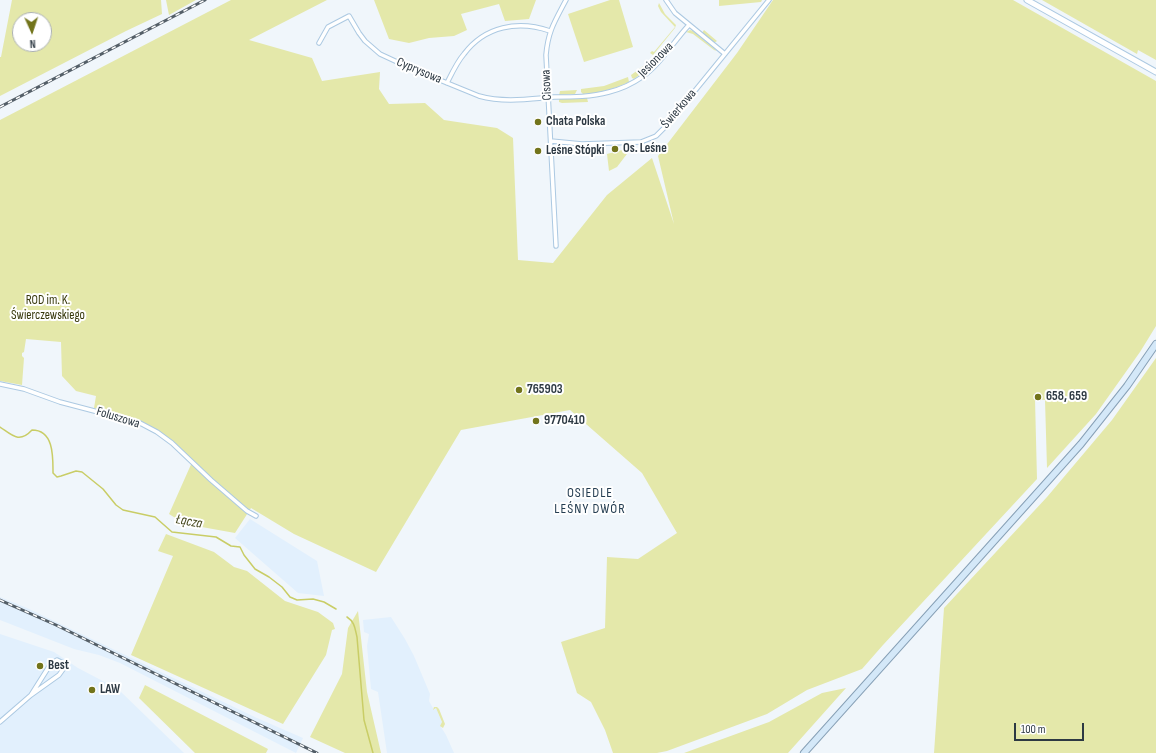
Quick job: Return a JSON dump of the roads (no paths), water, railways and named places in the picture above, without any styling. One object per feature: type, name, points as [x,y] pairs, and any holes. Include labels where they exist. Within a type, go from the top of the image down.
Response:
[{"type":"main road","points":[[1027,0],[1156,72]]},
{"type":"main road","points":[[804,753],[1081,444],[1127,386],[1156,344]]},
{"type":"street","name":"Cisowa","points":[[556,246],[546,55],[550,31],[566,0]]},
{"type":"street","points":[[666,0],[675,13],[689,26],[725,54]]},
{"type":"street","name":"Świerkowa","points":[[551,141],[582,144],[633,142],[648,139],[662,131],[769,0]]},
{"type":"street","name":"Cyprysowa","points":[[319,43],[328,27],[349,16],[365,41],[380,54],[447,83],[490,99],[505,100],[548,98]]},
{"type":"street","points":[[447,83],[459,60],[473,43],[490,33],[503,28],[524,25],[550,31]]},
{"type":"street","name":"Jesionowa","points":[[548,98],[601,94],[630,84],[642,77],[654,67],[689,26]]},
{"type":"street","name":"Foluszowa","points":[[0,384],[24,389],[60,402],[140,423],[157,432],[172,443],[211,480],[247,511],[256,516]]},
{"type":"street","points":[[0,722],[31,695],[59,675],[64,668],[63,663],[57,660],[50,665],[31,695]]},
{"type":"waterway","name":"Łącza","points":[[0,427],[16,437],[23,437],[32,430],[45,434],[51,446],[53,473],[57,477],[76,471],[82,472],[103,489],[116,505],[123,510],[155,517],[172,532],[216,537],[231,546],[240,547],[244,555],[255,569],[282,587],[290,597],[297,600],[313,599],[324,602],[336,609]]},
{"type":"waterway","name":"Łącza","points":[[347,617],[353,623],[357,637],[364,720],[373,753]]},
{"type":"railway","points":[[0,107],[205,0]]},
{"type":"railway","points":[[0,600],[56,625],[317,753]]},
{"type":"place","name":"Chata Polska","points":[[538,122]]},
{"type":"place","name":"Os. Leśne","points":[[615,149]]},
{"type":"place","name":"Leśne Stópki","points":[[538,151]]},
{"type":"place","name":"765903","points":[[519,390]]},
{"type":"place","name":"658, 659","points":[[1038,397]]},
{"type":"place","name":"9770410","points":[[536,421]]},
{"type":"place","name":"Best","points":[[40,666]]},
{"type":"place","name":"LAW","points":[[92,690]]},
{"type":"district","name":"OSIEDLE LEŚNY DWÓR","points":[[590,502]]},
{"type":"park label","name":"ROD im. K. Świerczewskiego","points":[[48,308]]}]
